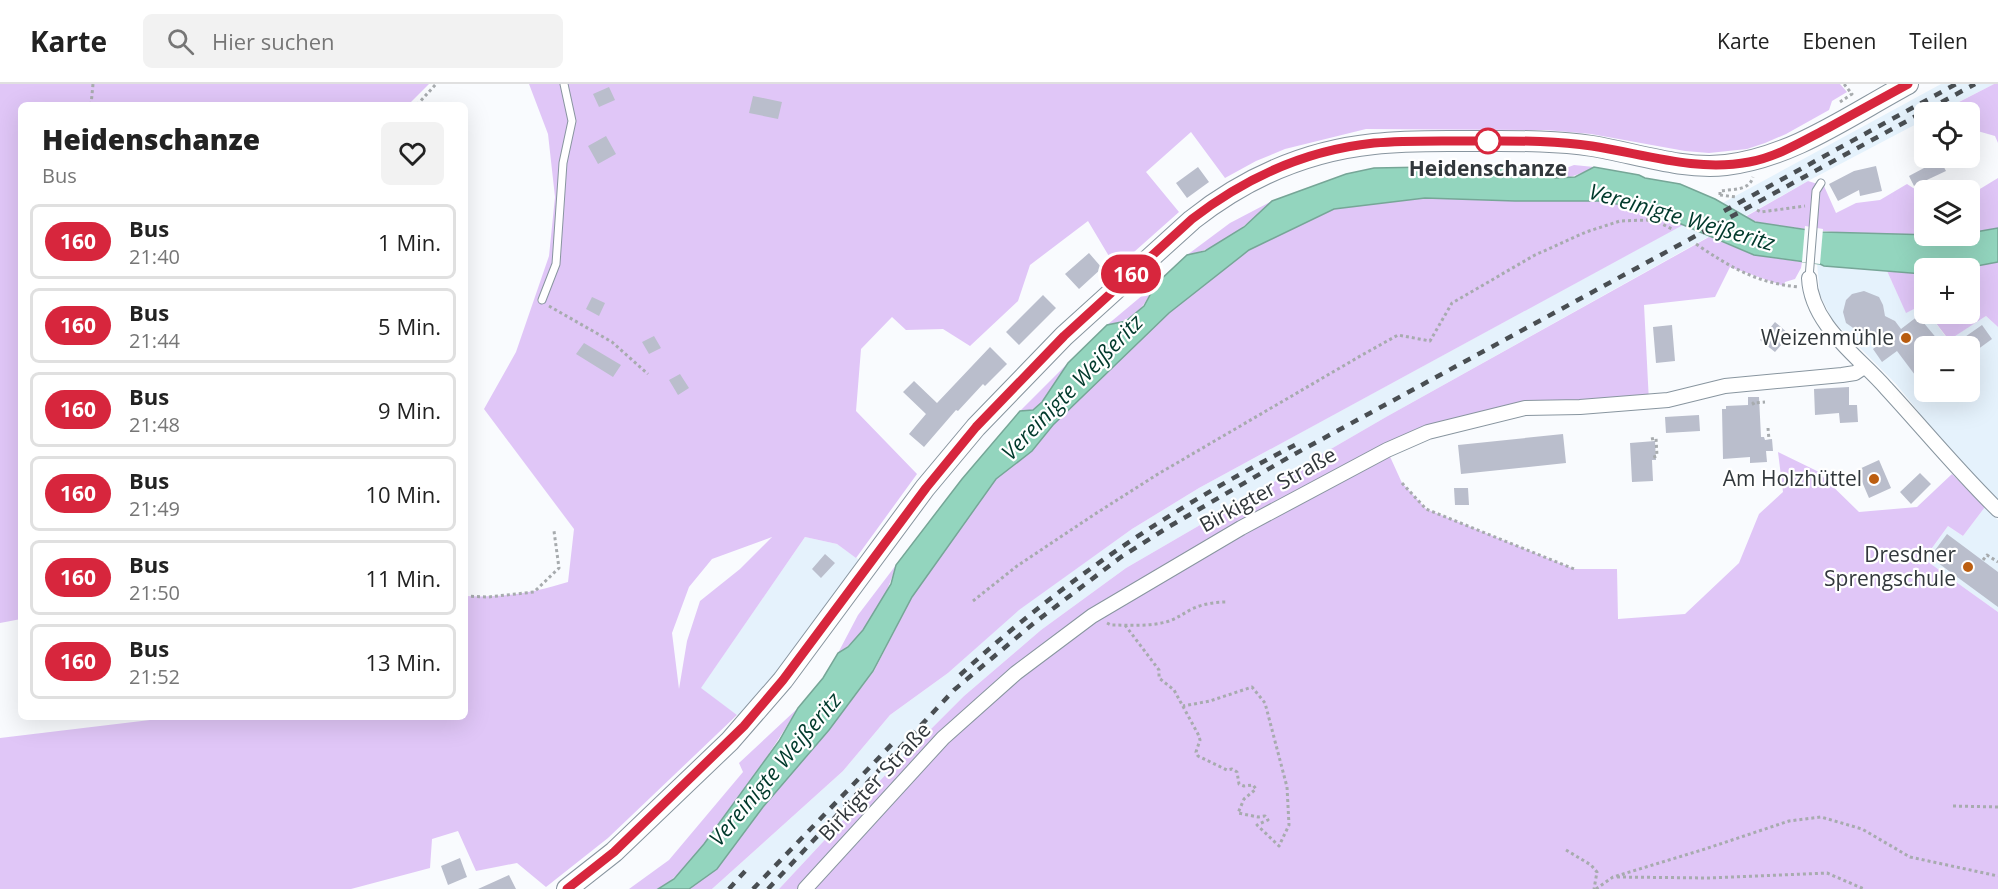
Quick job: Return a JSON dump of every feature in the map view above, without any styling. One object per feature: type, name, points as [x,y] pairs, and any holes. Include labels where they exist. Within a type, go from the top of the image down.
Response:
[{"type":"main road","points":[[567,889],[614,852],[716,755],[757,712],[926,488],[976,427],[1030,369],[1184,226],[1213,203],[1241,186],[1265,173],[1323,153],[1354,146],[1394,142],[1560,142],[1698,165],[1750,162],[1812,137],[1908,84]]},
{"type":"street","points":[[1809,283],[1821,315],[1832,332],[1864,367],[1889,385],[1915,422],[1998,510]]},
{"type":"street","name":"Birkigter Straße","points":[[806,889],[943,738],[1016,673],[1092,616],[1241,528],[1387,450],[1428,432],[1525,408],[1580,407],[1668,400],[1725,386],[1855,373],[1864,367]]},
{"type":"lane","points":[[542,300],[556,264],[562,163],[572,122],[565,86],[574,84]]},
{"type":"lane","points":[[1809,283],[1816,191],[1821,183]]},
{"type":"path","points":[[91,102],[93,84]]},
{"type":"path","points":[[420,102],[436,84]]},
{"type":"path","points":[[1844,84],[1852,94],[1844,99]]},
{"type":"path","points":[[1736,196],[1720,195],[1720,191],[1746,187],[1754,175],[1747,176]]},
{"type":"path","points":[[1757,210],[1761,212],[1815,206]]},
{"type":"path","points":[[972,601],[1017,566],[1158,474],[1362,355],[1398,335],[1430,341],[1452,303],[1535,255],[1586,232],[1620,221],[1647,219],[1674,230]]},
{"type":"path","points":[[1696,244],[1730,267],[1757,278],[1784,286],[1809,283]]},
{"type":"path","points":[[542,300],[557,312],[612,342],[648,374]]},
{"type":"path","points":[[1754,405],[1753,403],[1765,402]]},
{"type":"path","points":[[1768,428],[1768,440]]},
{"type":"path","points":[[1651,439],[1656,438],[1657,456],[1652,458]]},
{"type":"path","points":[[1402,483],[1426,509],[1574,569]]},
{"type":"path","points":[[468,596],[488,597],[534,592],[559,568],[554,531]]},
{"type":"path","points":[[1983,560],[1987,555],[1998,562]]},
{"type":"path","points":[[1092,616],[1111,625],[1152,625],[1167,622],[1195,608],[1227,602]]},
{"type":"path","points":[[1125,625],[1159,670],[1159,678],[1174,690],[1183,706],[1200,740],[1196,752],[1198,756],[1237,772],[1239,784],[1253,785],[1256,789],[1244,799],[1238,813],[1265,816],[1268,820],[1257,825],[1279,846],[1289,825],[1287,787],[1265,703],[1252,687],[1183,706]]},
{"type":"path","points":[[1953,806],[1998,807]]},
{"type":"path","points":[[1595,889],[1613,877],[1789,821],[1821,817],[1862,829],[1910,857],[1998,876]]},
{"type":"path","points":[[1566,850],[1592,865],[1597,872],[1595,889]]},
{"type":"path","points":[[1613,877],[1709,878],[1827,873],[1864,889]]},
{"type":"shaded area","points":[[0,84],[429,84],[411,102],[18,102],[18,620],[0,623]]},
{"type":"shaded area","points":[[529,84],[1840,84],[1847,92],[1832,101],[1829,110],[1786,134],[1747,149],[1709,153],[1685,151],[1591,134],[1546,130],[1366,129],[1285,149],[1256,161],[1225,178],[1191,132],[1146,172],[1179,212],[1116,268],[1088,221],[1030,265],[1018,301],[970,346],[943,329],[906,330],[892,317],[861,349],[856,411],[917,474],[856,558],[837,544],[805,537],[701,688],[737,715],[608,838],[546,887],[517,863],[476,871],[458,831],[432,839],[430,868],[351,889],[0,889],[0,738],[150,720],[468,720],[468,596],[517,594],[568,582],[574,529],[484,409],[516,352],[549,256],[555,197],[548,134]],"holes":[[[772,537],[740,569],[700,601],[687,641],[679,689],[672,633],[689,587],[712,559]]]},
{"type":"shaded area","points":[[1941,84],[1994,84],[1959,102],[1914,102],[1914,125],[1808,181],[1386,417],[1126,568],[1041,630],[964,696],[889,771],[779,889],[712,889],[843,771],[890,715],[948,673],[1018,610],[1132,529],[1199,488]]},
{"type":"shaded area","points":[[1998,84],[1998,143],[1995,136],[1980,132],[1980,102],[1959,102]]},
{"type":"shaded area","points":[[1574,165],[1594,167],[1560,178],[1525,167],[1566,168]]},
{"type":"shaded area","points":[[1998,178],[1998,228],[1980,231],[1980,189]]},
{"type":"shaded area","points":[[1808,181],[1824,186],[1836,213],[1856,203],[1880,200],[1907,184],[1914,189],[1914,234],[1824,231],[1767,224],[1745,217]]},
{"type":"shaded area","points":[[1425,198],[1606,201],[1667,218],[1683,225],[1199,488],[1132,529],[1019,610],[948,673],[890,715],[843,771],[712,889],[689,889],[717,869],[763,807],[829,730],[874,671],[912,597],[996,479],[1032,451],[1053,425],[1129,350],[1169,313],[1249,250],[1334,209]]},
{"type":"shaded area","points":[[1272,201],[1243,227],[1222,241],[1200,252],[1187,255],[1230,223]]},
{"type":"shaded area","points":[[1709,237],[1754,255],[1802,262],[1801,268],[1795,279],[1785,282],[1784,286],[1730,267],[1715,297],[1644,305],[1649,402],[1525,408],[1387,450],[1402,483],[1426,509],[1574,569],[1617,569],[1618,619],[1685,614],[1739,563],[1759,514],[1783,492],[1778,452],[1817,471],[1859,512],[1917,507],[1952,474],[1985,507],[1963,536],[1948,526],[1924,559],[1998,612],[1998,889],[779,889],[889,771],[964,696],[1041,630],[1126,568],[1386,417]]},
{"type":"shaded area","points":[[1998,262],[1998,327],[1986,316],[1980,320],[1980,265]]},
{"type":"shaded area","points":[[1817,263],[1824,266],[1887,271],[1906,312],[1914,309],[1914,324],[1936,324],[1945,336],[1914,336],[1914,402],[1980,402],[1980,336],[1954,336],[1973,324],[1980,324],[1980,320],[1986,316],[1998,327],[1998,500],[1920,419],[1918,411],[1896,384],[1833,321],[1820,295]]},
{"type":"shaded area","points":[[1887,271],[1914,273],[1914,309],[1906,313]]},
{"type":"shaded area","points":[[1156,284],[1138,312],[1125,320],[1107,325]]},
{"type":"shaded area","points":[[1937,324],[1974,324],[1955,336],[1946,336]]},
{"type":"shaded area","points":[[1068,363],[1042,402],[1033,410],[1020,411]]},
{"type":"shaded area","points":[[1985,507],[1998,520],[1998,612],[1924,559],[1948,526],[1963,536]]},
{"type":"shaded area","points":[[805,537],[837,544],[861,561],[741,718],[700,689]]},
{"type":"shaded area","points":[[896,565],[874,614],[857,637],[838,653],[858,615]]},
{"type":"shaded area","points":[[798,708],[732,808],[689,862],[671,880],[657,889],[629,889],[669,860],[743,772],[739,763]]},
{"type":"water","name":"Vereinigte Weißeritz","points":[[1525,167],[1555,178],[1575,177],[1594,167],[1680,184],[1715,199],[1755,222],[1822,232],[1914,234],[1914,246],[1980,246],[1980,231],[1998,228],[1998,262],[1980,265],[1980,258],[1914,258],[1914,273],[1824,266],[1754,255],[1667,218],[1606,201],[1425,198],[1334,209],[1249,250],[1169,313],[1053,425],[1032,451],[996,479],[912,597],[873,671],[829,730],[763,807],[717,869],[689,889],[658,889],[674,879],[704,844],[779,741],[798,708],[823,678],[838,653],[848,647],[863,630],[891,584],[896,565],[962,479],[1020,411],[1033,410],[1042,402],[1068,363],[1107,325],[1126,321],[1144,306],[1156,284],[1187,255],[1205,251],[1244,227],[1272,201],[1346,174],[1374,168]]},
{"type":"pier","points":[[1805,226],[1823,229],[1820,264],[1802,262]]},
{"type":"building","points":[[609,87],[615,100],[599,107],[593,94]]},
{"type":"building","points":[[753,96],[782,102],[778,119],[749,113]]},
{"type":"building","points":[[606,136],[616,154],[598,164],[588,146]]},
{"type":"building","points":[[1876,166],[1882,191],[1860,196],[1859,190],[1838,201],[1829,184],[1854,171]]},
{"type":"building","points":[[1198,167],[1209,182],[1187,198],[1176,183]]},
{"type":"building","points":[[1924,168],[1944,168],[1946,171],[1927,180],[1914,180],[1914,186],[1909,176]]},
{"type":"building","points":[[1089,253],[1102,268],[1079,289],[1065,274]]},
{"type":"building","name":"Weizenmühle","points":[[1864,291],[1879,297],[1885,316],[1895,321],[1901,329],[1914,319],[1914,324],[1925,324],[1935,336],[1914,336],[1914,374],[1897,351],[1882,362],[1873,349],[1889,336],[1859,332],[1846,323],[1843,312],[1846,300],[1852,294]]},
{"type":"building","points":[[1043,295],[1056,308],[1019,345],[1006,332]]},
{"type":"building","points":[[592,297],[605,303],[599,316],[586,309]]},
{"type":"building","points":[[1775,322],[1790,335],[1775,352],[1760,340]]},
{"type":"building","points":[[1672,325],[1675,361],[1656,363],[1653,327]]},
{"type":"building","points":[[1982,325],[1992,339],[1980,348],[1980,336],[1966,336]]},
{"type":"building","points":[[654,336],[661,348],[649,354],[642,342]]},
{"type":"building","points":[[584,343],[621,365],[613,377],[576,354]]},
{"type":"building","points":[[990,347],[1007,364],[985,386],[983,384],[958,411],[956,410],[924,447],[909,434],[926,414],[903,392],[914,381],[937,403]]},
{"type":"building","points":[[680,374],[689,388],[678,395],[669,380]]},
{"type":"building","points":[[1849,387],[1849,405],[1857,405],[1858,422],[1840,423],[1839,413],[1815,415],[1814,389]]},
{"type":"building","points":[[1748,397],[1759,397],[1761,437],[1765,440],[1772,439],[1773,451],[1766,451],[1767,462],[1750,463],[1750,457],[1723,459],[1722,409],[1726,409],[1726,406],[1748,405]]},
{"type":"building","points":[[1699,415],[1700,431],[1666,433],[1665,417]]},
{"type":"building","points":[[1563,434],[1566,463],[1461,474],[1458,445]]},
{"type":"building","points":[[1655,441],[1656,460],[1652,460],[1653,481],[1632,482],[1630,443]]},
{"type":"building","name":"Am Holzhüttel","points":[[1879,460],[1891,488],[1869,498],[1857,470]]},
{"type":"building","points":[[1920,473],[1931,484],[1911,504],[1900,492]]},
{"type":"building","points":[[1454,488],[1468,488],[1469,505],[1455,505]]},
{"type":"building","name":"Dresdner Sprengschule","points":[[1947,534],[1998,572],[1998,607],[1930,557]]},
{"type":"building","points":[[825,554],[835,563],[821,578],[812,569]]},
{"type":"building","points":[[460,858],[467,877],[448,885],[441,866]]},
{"type":"building","points":[[509,875],[516,889],[478,889]]},
{"type":"railway","points":[[1724,211],[1956,84]]},
{"type":"railway","points":[[768,889],[954,690],[1034,623],[1121,557],[1291,456],[1975,84]]},
{"type":"railway","points":[[960,675],[1038,608],[1120,548],[1205,494],[1295,445]]},
{"type":"railway","points":[[753,889],[893,743]]},
{"type":"railway","points":[[729,889],[747,869]]},
{"type":"bus line","name":"160","points":[[567,889],[584,878],[614,852],[716,755],[757,712],[926,488],[976,427],[1030,369],[1192,219],[1241,186],[1265,173],[1323,153],[1354,146],[1394,142],[1560,142],[1698,165],[1750,162],[1783,151],[1812,137],[1908,84]]},
{"type":"place","name":"Heidenschanze","points":[[1488,141]]},
{"type":"place","name":"Weizenmühle","points":[[1906,338]]},
{"type":"place","name":"Am Holzhüttel","points":[[1874,479]]},
{"type":"place","name":"Dresdner Sprengschule","points":[[1968,567]]}]
